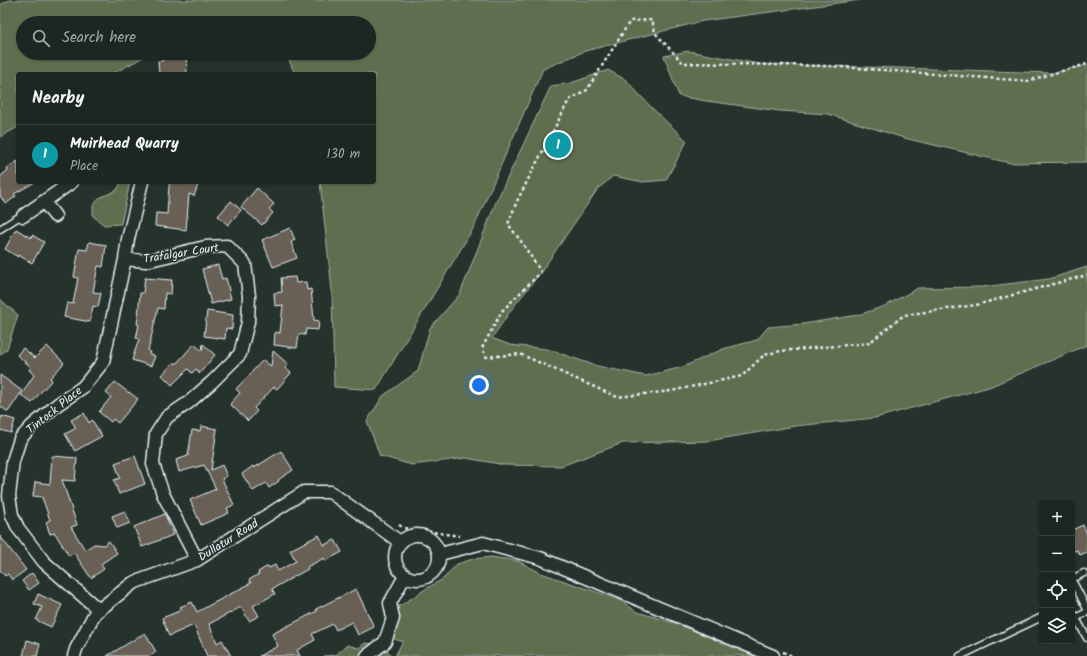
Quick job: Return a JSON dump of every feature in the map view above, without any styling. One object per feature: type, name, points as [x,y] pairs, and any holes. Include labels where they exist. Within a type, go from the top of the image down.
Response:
[{"type":"street","points":[[23,216],[69,184]]},
{"type":"street","name":"Tintock Place","points":[[99,610],[44,562],[18,528],[12,515],[9,496],[14,461],[20,439],[32,426],[58,404],[83,387],[103,362],[128,239],[142,184]]},
{"type":"street","points":[[44,202],[55,216]]},
{"type":"street","name":"Trafalgar Court","points":[[125,259],[146,261],[205,247],[227,246],[245,264],[249,296],[248,322],[240,354],[188,403],[166,418],[156,434],[153,464],[163,494],[197,560]]},
{"type":"street","name":"Dullatur Road","points":[[74,656],[76,649],[95,613],[132,583],[197,560],[304,492],[330,492],[400,542]]},
{"type":"street","points":[[413,535],[419,535],[431,539],[435,543],[440,554],[440,560],[436,570],[431,575],[421,580],[415,580],[405,576],[397,568],[394,559],[395,551],[400,542],[413,535]]},
{"type":"street","points":[[440,554],[483,543],[540,558],[773,656]]},
{"type":"street","points":[[367,656],[385,642],[393,618],[390,603],[405,576]]},
{"type":"lane","points":[[0,229],[17,218],[23,216]]},
{"type":"lane","points":[[1075,578],[1084,573]]},
{"type":"lane","points":[[1075,585],[1087,610],[1076,618],[1087,638]]},
{"type":"lane","points":[[960,656],[1039,618]]},
{"type":"path","points":[[1087,64],[1027,81],[828,66],[683,63],[655,33],[652,20],[630,21],[587,90],[569,100],[517,201],[508,224],[541,272],[502,311],[482,348],[486,357],[520,354],[617,397],[671,391],[742,376],[764,355],[869,343],[904,315],[976,305],[1087,275]]},
{"type":"green space","points":[[9,0],[860,0],[703,21],[585,51],[543,69],[474,227],[376,390],[334,387],[332,290],[320,184],[376,184],[376,72],[294,72],[289,60],[376,60],[376,16],[16,16],[16,60],[138,60],[116,72],[16,72],[16,128],[0,137],[0,5]]},
{"type":"green space","points":[[688,51],[759,64],[1052,73],[1087,65],[1087,162],[1010,163],[904,138],[828,114],[780,111],[679,96],[664,56]]},
{"type":"green space","points":[[608,70],[626,80],[652,108],[687,141],[666,180],[643,182],[613,176],[597,190],[541,272],[511,310],[492,338],[510,345],[547,349],[597,366],[646,376],[683,367],[723,349],[757,340],[768,327],[803,324],[858,315],[885,306],[918,288],[982,287],[1049,279],[1087,267],[1087,345],[989,387],[875,418],[795,426],[708,441],[623,443],[561,466],[505,465],[466,458],[412,465],[380,456],[367,421],[383,396],[418,371],[430,328],[460,294],[496,202],[551,86],[571,83]]},
{"type":"green space","points":[[120,184],[130,184],[121,224],[104,225],[93,216],[93,206],[99,198],[117,190]]},
{"type":"green space","points":[[0,299],[18,315],[7,349],[0,355]]},
{"type":"green space","points":[[491,557],[518,561],[541,573],[620,600],[637,612],[675,623],[755,656],[395,656],[403,641],[395,639],[387,629],[385,617],[388,607],[394,605],[400,606],[443,579],[457,564],[473,559]]},
{"type":"green space","points":[[365,643],[384,647],[391,656],[324,656],[336,655],[347,645],[359,648]]},
{"type":"building","points":[[186,60],[187,72],[159,72],[158,61]]},
{"type":"building","points":[[16,162],[16,184],[32,184],[14,194],[16,196],[6,204],[0,196],[0,177],[8,170],[7,168]]},
{"type":"building","points":[[170,184],[198,184],[194,196],[189,194],[186,230],[155,226],[156,213],[167,214]]},
{"type":"building","points":[[257,188],[274,204],[269,209],[273,213],[262,225],[241,207]]},
{"type":"building","points":[[231,201],[241,210],[228,225],[218,216]]},
{"type":"building","points":[[290,228],[295,240],[291,242],[297,258],[273,267],[262,240]]},
{"type":"building","points":[[16,229],[31,238],[32,235],[44,242],[32,263],[5,249]]},
{"type":"building","points":[[89,242],[106,245],[103,267],[98,266],[93,292],[101,293],[98,307],[93,306],[90,322],[64,317],[67,303],[73,304],[78,278],[74,277],[79,249],[87,250]]},
{"type":"building","points":[[218,265],[222,279],[226,278],[231,299],[211,304],[202,269]]},
{"type":"building","points":[[295,277],[296,283],[306,282],[307,290],[311,289],[314,320],[319,321],[318,330],[306,329],[305,335],[299,334],[297,348],[274,345],[275,332],[280,333],[283,305],[275,306],[274,293],[282,292],[281,278]]},
{"type":"building","points":[[145,278],[172,280],[171,294],[165,293],[164,309],[158,308],[148,351],[150,352],[149,354],[155,356],[151,366],[132,360],[139,339],[136,338],[139,325],[137,324],[140,293],[143,293]]},
{"type":"building","points":[[207,311],[233,315],[232,329],[226,328],[225,339],[204,336]]},
{"type":"building","points":[[194,344],[202,351],[203,344],[215,355],[199,374],[196,369],[192,373],[188,369],[172,385],[162,375],[174,362],[176,364]]},
{"type":"building","points":[[47,346],[64,363],[50,378],[52,380],[32,403],[21,395],[34,375],[29,370],[31,367],[17,355],[23,348],[35,358]]},
{"type":"building","points":[[273,351],[288,364],[285,368],[291,373],[277,389],[274,387],[254,408],[257,411],[248,421],[230,404],[240,393],[236,389],[263,360],[271,366]]},
{"type":"building","points":[[0,375],[22,391],[8,412],[0,406]]},
{"type":"building","points":[[115,382],[138,399],[118,423],[113,419],[111,422],[99,412],[111,397],[106,393]]},
{"type":"building","points":[[84,413],[89,423],[92,420],[102,436],[75,451],[65,434],[76,428],[71,420]]},
{"type":"building","points":[[2,416],[15,420],[11,433],[0,430]]},
{"type":"building","points":[[201,426],[217,429],[211,470],[222,465],[227,476],[222,479],[234,505],[227,508],[229,513],[201,525],[190,500],[216,489],[204,465],[179,472],[176,460],[188,456],[192,430],[200,431]]},
{"type":"building","points":[[281,451],[293,470],[269,488],[266,483],[253,491],[242,474],[253,466],[254,468]]},
{"type":"building","points":[[52,456],[77,458],[75,481],[62,480],[77,525],[71,527],[85,550],[94,544],[104,545],[109,541],[117,553],[101,564],[104,569],[91,578],[74,553],[69,556],[55,533],[50,534],[46,522],[50,520],[42,497],[33,496],[35,482],[50,484]]},
{"type":"building","points":[[135,456],[145,484],[119,494],[114,480],[120,478],[115,463]]},
{"type":"building","points":[[125,511],[130,523],[117,528],[112,516]]},
{"type":"building","points":[[165,514],[173,535],[142,547],[134,527]]},
{"type":"building","points":[[1083,525],[1087,534],[1087,552],[1080,555],[1077,550],[1075,551],[1075,529]]},
{"type":"building","points":[[319,535],[324,545],[335,540],[342,552],[325,561],[324,558],[307,567],[308,569],[272,589],[275,594],[253,606],[259,616],[249,621],[241,607],[209,624],[217,643],[222,640],[231,656],[207,656],[194,625],[169,636],[162,618],[182,610],[180,607],[192,602],[197,612],[251,583],[249,580],[268,566],[269,568],[275,565],[278,571],[296,561],[290,550]]},
{"type":"building","points":[[0,536],[26,570],[12,580],[8,574],[5,576],[0,570]]},
{"type":"building","points":[[32,573],[39,583],[29,590],[22,581]]},
{"type":"building","points":[[356,589],[374,627],[358,635],[352,622],[336,630],[333,624],[312,634],[315,640],[297,650],[300,656],[259,656],[278,646],[272,634],[317,611],[316,609]]},
{"type":"building","points":[[38,594],[62,605],[51,627],[36,620],[42,607],[34,604]]},
{"type":"building","points":[[145,633],[156,652],[150,656],[107,656]]},
{"type":"building","points":[[27,640],[40,644],[37,656],[23,656]]},
{"type":"place","name":"Muirhead Quarry","points":[[558,145]]}]
